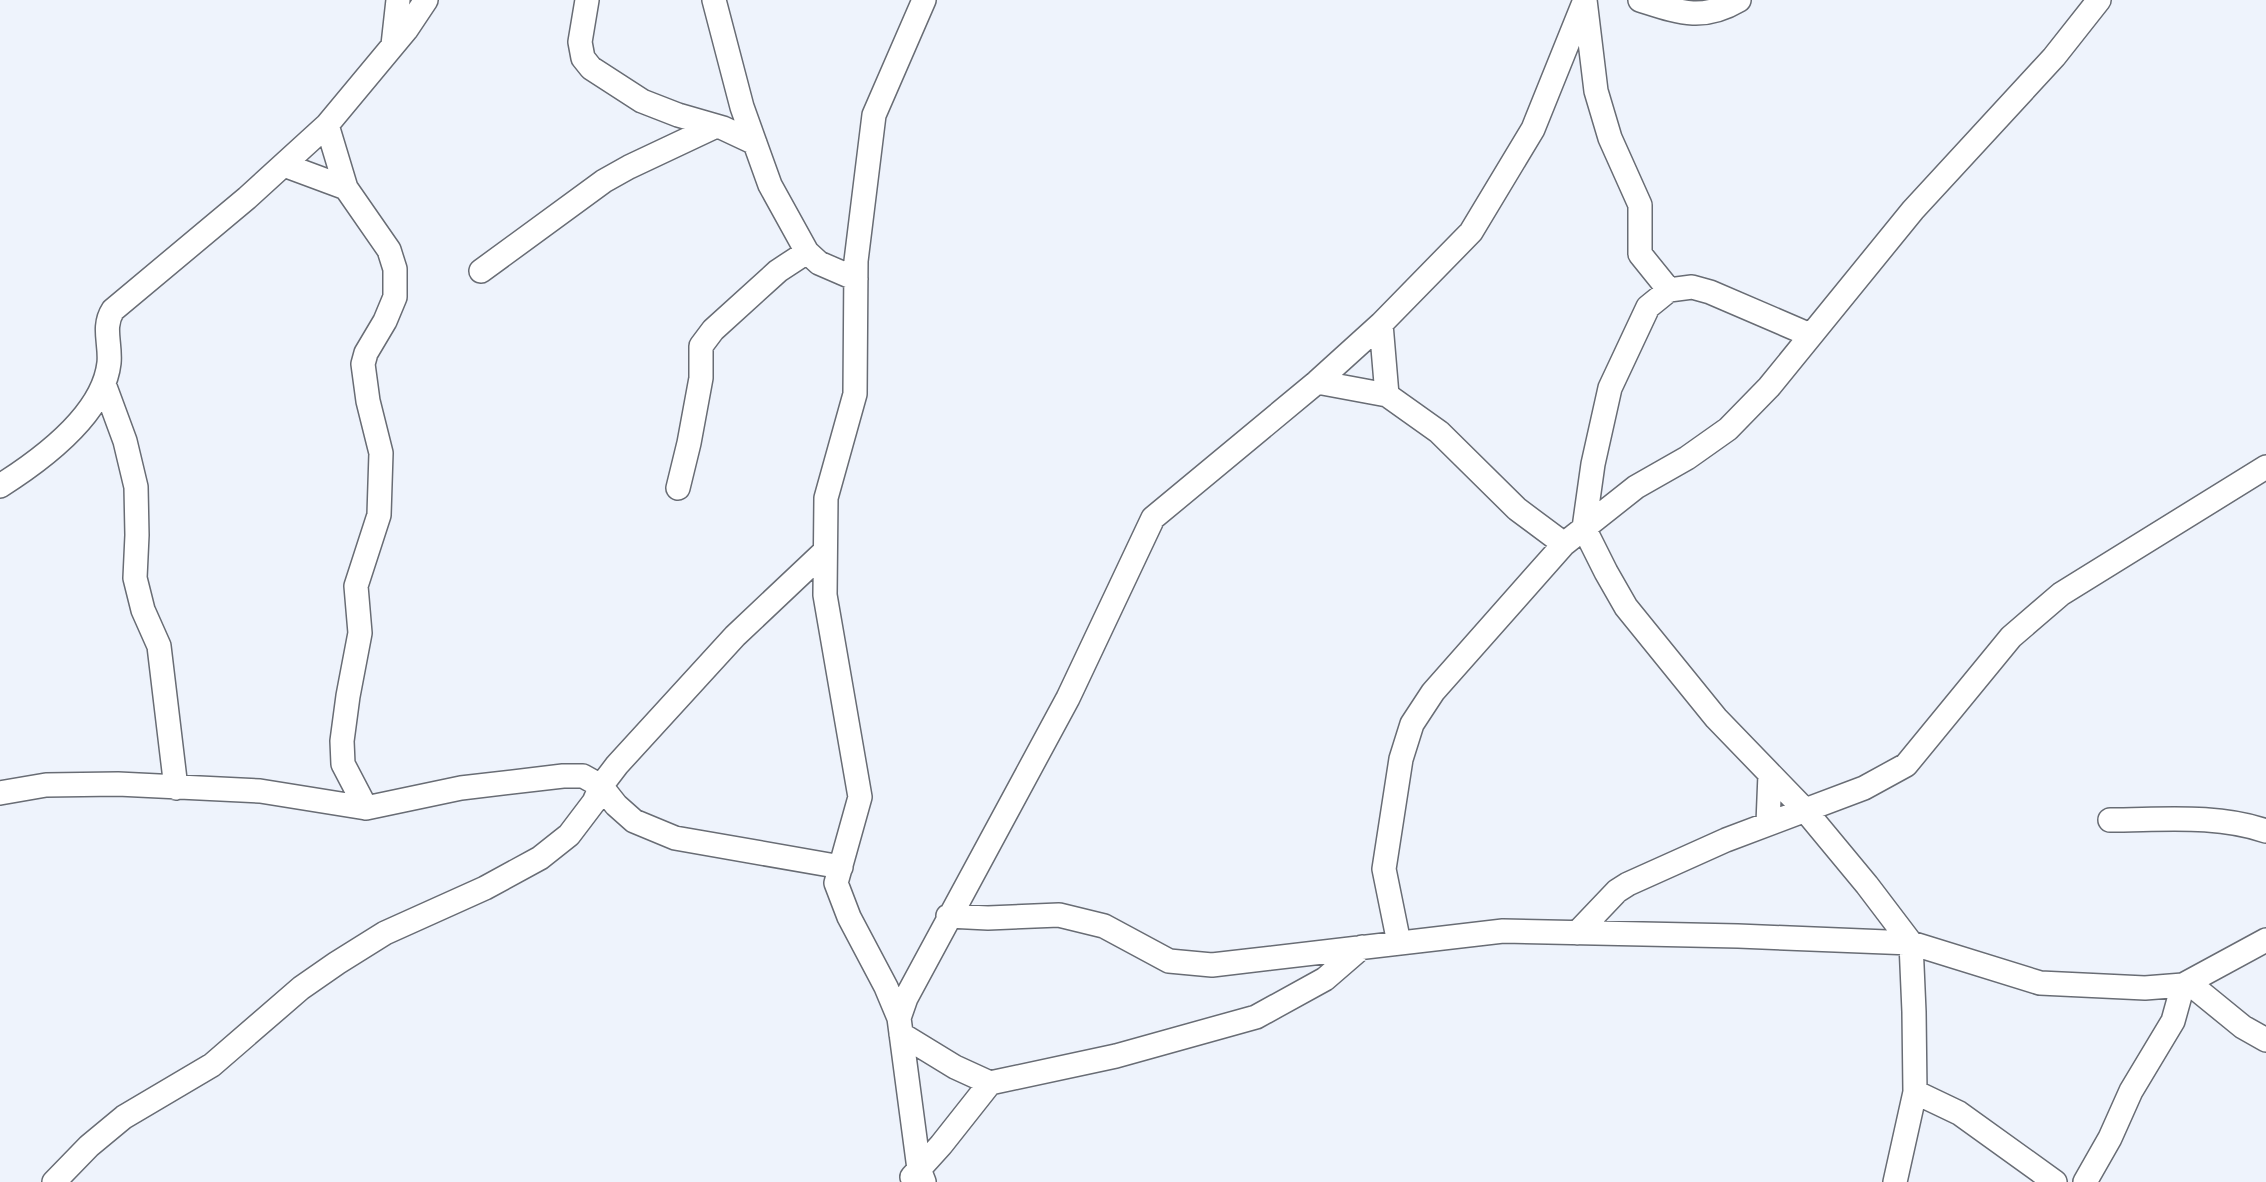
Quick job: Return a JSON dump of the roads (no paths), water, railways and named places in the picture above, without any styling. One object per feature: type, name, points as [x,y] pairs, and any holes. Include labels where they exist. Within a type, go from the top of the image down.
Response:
[{"type":"street","points":[[393,46],[398,0]]},
{"type":"street","points":[[0,485],[69,433],[90,406],[104,384],[109,362],[107,319],[113,310],[247,198],[327,125],[393,46],[426,0]]},
{"type":"street","points":[[587,0],[580,42],[583,58],[591,68],[642,101],[719,127],[755,143]]},
{"type":"street","points":[[714,0],[742,107],[769,185],[807,252],[819,263],[856,279]]},
{"type":"street","points":[[917,1178],[900,1026],[886,987],[849,917],[836,883],[860,797],[825,595],[825,551],[826,498],[855,394],[856,261],[874,115],[924,0]]},
{"type":"street","points":[[900,1026],[906,998],[1068,698],[1153,518],[1317,382],[1381,324],[1471,232],[1533,129],[1585,0],[1596,92],[1610,138],[1640,205],[1640,254],[1669,290]]},
{"type":"street","points":[[1640,0],[1681,13],[1713,13],[1739,0]]},
{"type":"street","points":[[1399,943],[1384,869],[1401,759],[1412,723],[1433,692],[1564,544],[1636,487],[1687,458],[1728,429],[1769,387],[1913,210],[2054,57],[2098,0]]},
{"type":"street","points":[[481,271],[604,181],[719,127],[742,107]]},
{"type":"street","points":[[327,125],[346,188],[389,250],[395,269],[395,297],[363,364],[368,401],[381,453],[379,515],[356,586],[360,633],[342,741],[343,764],[366,808]]},
{"type":"street","points":[[284,165],[346,188]]},
{"type":"street","points":[[678,488],[690,443],[701,378],[701,346],[713,330],[778,271],[807,252]]},
{"type":"street","points":[[1810,335],[1710,292],[1692,287],[1669,290],[1648,307],[1610,388],[1593,464],[1584,528],[1626,607],[1716,718],[1804,809],[1911,943],[1915,1092],[1895,1182]]},
{"type":"street","points":[[1381,324],[1387,395]]},
{"type":"street","points":[[1317,382],[1387,395],[1439,432],[1517,509],[1564,544]]},
{"type":"street","points":[[104,384],[125,441],[136,487],[135,578],[143,610],[159,646],[176,788]]},
{"type":"street","points":[[1577,933],[1617,891],[1628,884],[1768,823],[1864,788],[1906,765],[2011,637],[2061,594],[2266,467]]},
{"type":"street","points":[[54,1182],[89,1146],[124,1117],[212,1065],[301,988],[337,963],[385,933],[485,888],[540,858],[569,835],[617,765],[735,636],[825,551]]},
{"type":"street","points":[[1768,823],[1770,774]]},
{"type":"street","points":[[0,793],[46,785],[118,784],[260,791],[366,808],[461,788],[583,776],[601,786],[616,805],[634,821],[676,838],[841,867]]},
{"type":"street","points":[[2110,820],[2202,819],[2245,824],[2266,831]]},
{"type":"street","points":[[948,916],[988,918],[1059,915],[1104,926],[1169,961],[1212,965],[1503,931],[1911,943],[2040,983],[2145,988],[2186,984],[2266,940]]},
{"type":"street","points":[[900,1026],[955,1067],[990,1083],[1116,1056],[1256,1017],[1325,979],[1362,947]]},
{"type":"street","points":[[2186,984],[2243,1027],[2266,1040]]},
{"type":"street","points":[[2085,1182],[2110,1138],[2131,1091],[2173,1021],[2186,984]]},
{"type":"street","points":[[917,1178],[990,1083]]},
{"type":"street","points":[[1915,1092],[1959,1113],[2055,1182]]}]
